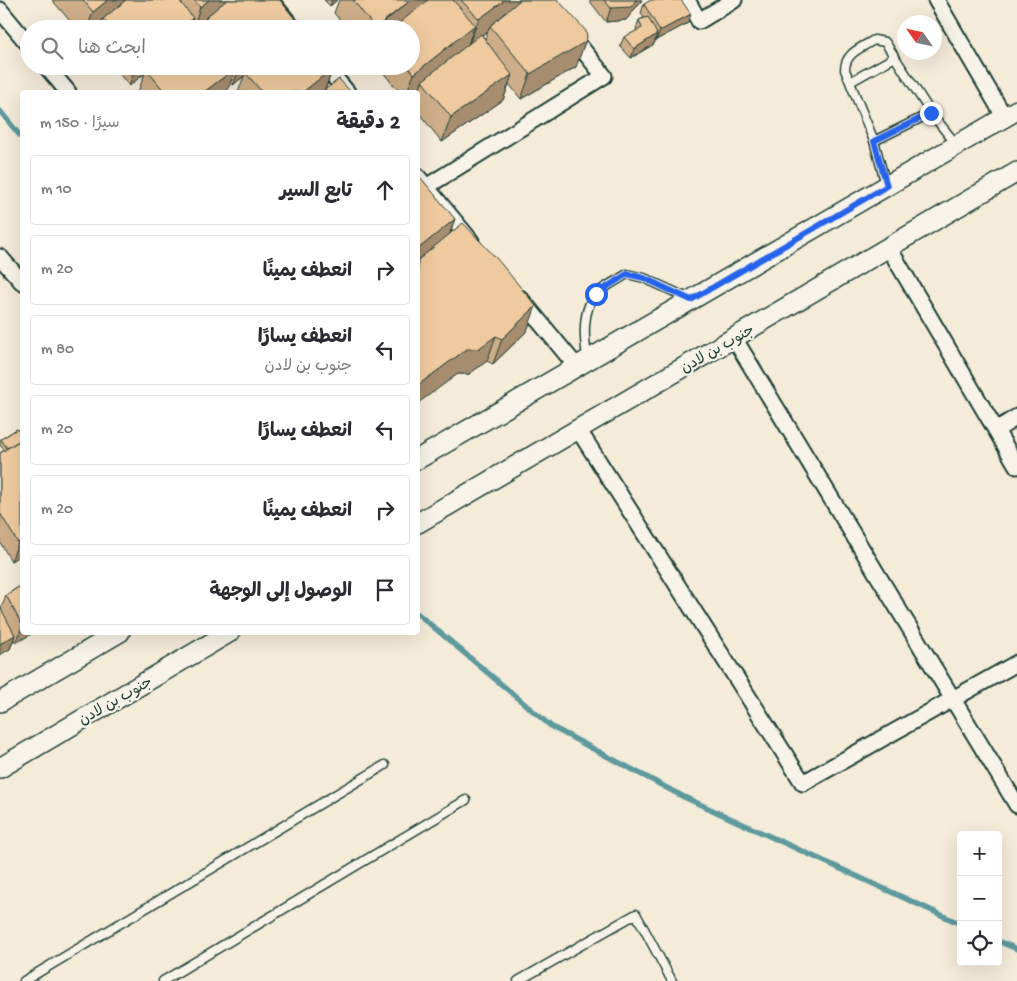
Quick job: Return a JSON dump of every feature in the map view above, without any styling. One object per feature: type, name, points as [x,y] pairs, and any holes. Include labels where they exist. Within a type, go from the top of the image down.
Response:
[{"type":"street","points":[[270,0],[287,20]]},
{"type":"street","points":[[687,0],[699,21],[734,0]]},
{"type":"street","points":[[420,459],[1011,114],[936,0]]},
{"type":"street","points":[[0,10],[20,34]]},
{"type":"street","points":[[483,254],[422,182],[604,76],[560,23]]},
{"type":"street","points":[[54,75],[66,90]]},
{"type":"street","points":[[333,75],[345,90]]},
{"type":"street","name":"جنوب بن لادن","points":[[420,522],[1017,172]]},
{"type":"street","points":[[889,248],[1017,466]]},
{"type":"street","points":[[0,257],[20,280]]},
{"type":"street","points":[[508,284],[582,364]]},
{"type":"street","points":[[734,338],[1017,805]]},
{"type":"street","points":[[996,430],[1017,417]]},
{"type":"street","points":[[578,429],[803,783],[1017,662]]},
{"type":"street","points":[[0,702],[115,635]]},
{"type":"street","name":"جنوب بن لادن","points":[[0,768],[225,635]]},
{"type":"lane","points":[[887,186],[874,141],[845,70],[845,63],[850,55],[874,40],[885,42],[931,113],[958,145]]},
{"type":"lane","points":[[850,82],[894,57]]},
{"type":"lane","points":[[874,141],[931,113]]},
{"type":"lane","points":[[582,364],[587,310],[596,294],[627,274],[644,278],[691,300]]},
{"type":"lane","points":[[24,981],[385,765]]},
{"type":"lane","points":[[163,981],[466,800]]},
{"type":"lane","points":[[518,981],[636,914],[672,981]]},
{"type":"building","points":[[83,0],[108,0],[93,12]]},
{"type":"building","points":[[126,0],[179,0],[193,18],[190,20],[103,19]]},
{"type":"building","points":[[194,0],[209,0],[200,7]]},
{"type":"building","points":[[227,0],[280,0],[295,19],[208,20],[206,17]]},
{"type":"building","points":[[353,0],[411,0],[385,20],[369,20]]},
{"type":"building","points":[[428,0],[453,0],[475,25],[420,69],[420,20],[403,20]]},
{"type":"building","points":[[461,0],[505,0],[479,19]]},
{"type":"building","points":[[520,0],[558,0],[586,31],[587,37],[585,42],[530,74],[490,26]]},
{"type":"building","points":[[604,0],[636,0],[631,7],[611,8]]},
{"type":"building","points":[[651,0],[681,0],[691,14],[660,31],[644,4]]},
{"type":"building","points":[[648,17],[657,34],[634,49],[624,37],[642,28],[639,20]]},
{"type":"building","points":[[481,34],[512,75],[451,117],[422,81]]},
{"type":"building","points":[[151,75],[227,75],[207,90],[163,90]]},
{"type":"building","points":[[248,75],[324,75],[306,90],[260,90]]},
{"type":"building","points":[[339,79],[349,90],[325,90]]},
{"type":"building","points":[[420,177],[455,219],[420,247]]},
{"type":"building","points":[[463,223],[497,259],[536,306],[502,339],[496,336],[478,349],[467,349],[420,384],[420,258]]},
{"type":"building","points":[[17,429],[20,434],[20,440],[7,448],[1,439]]},
{"type":"building","points":[[20,440],[20,542],[18,543],[0,513],[0,453]]},
{"type":"building","points":[[20,586],[20,621],[6,595]]},
{"type":"building","points":[[0,607],[15,635],[0,644]]},
{"type":"waterway","points":[[0,111],[20,136]]},
{"type":"waterway","points":[[420,616],[552,727],[684,797],[957,922]]},
{"type":"waterway","points":[[1002,943],[1017,949]]},
{"type":"route","points":[[596,294],[627,274],[644,278],[691,300],[887,186],[874,141],[931,113]]}]
